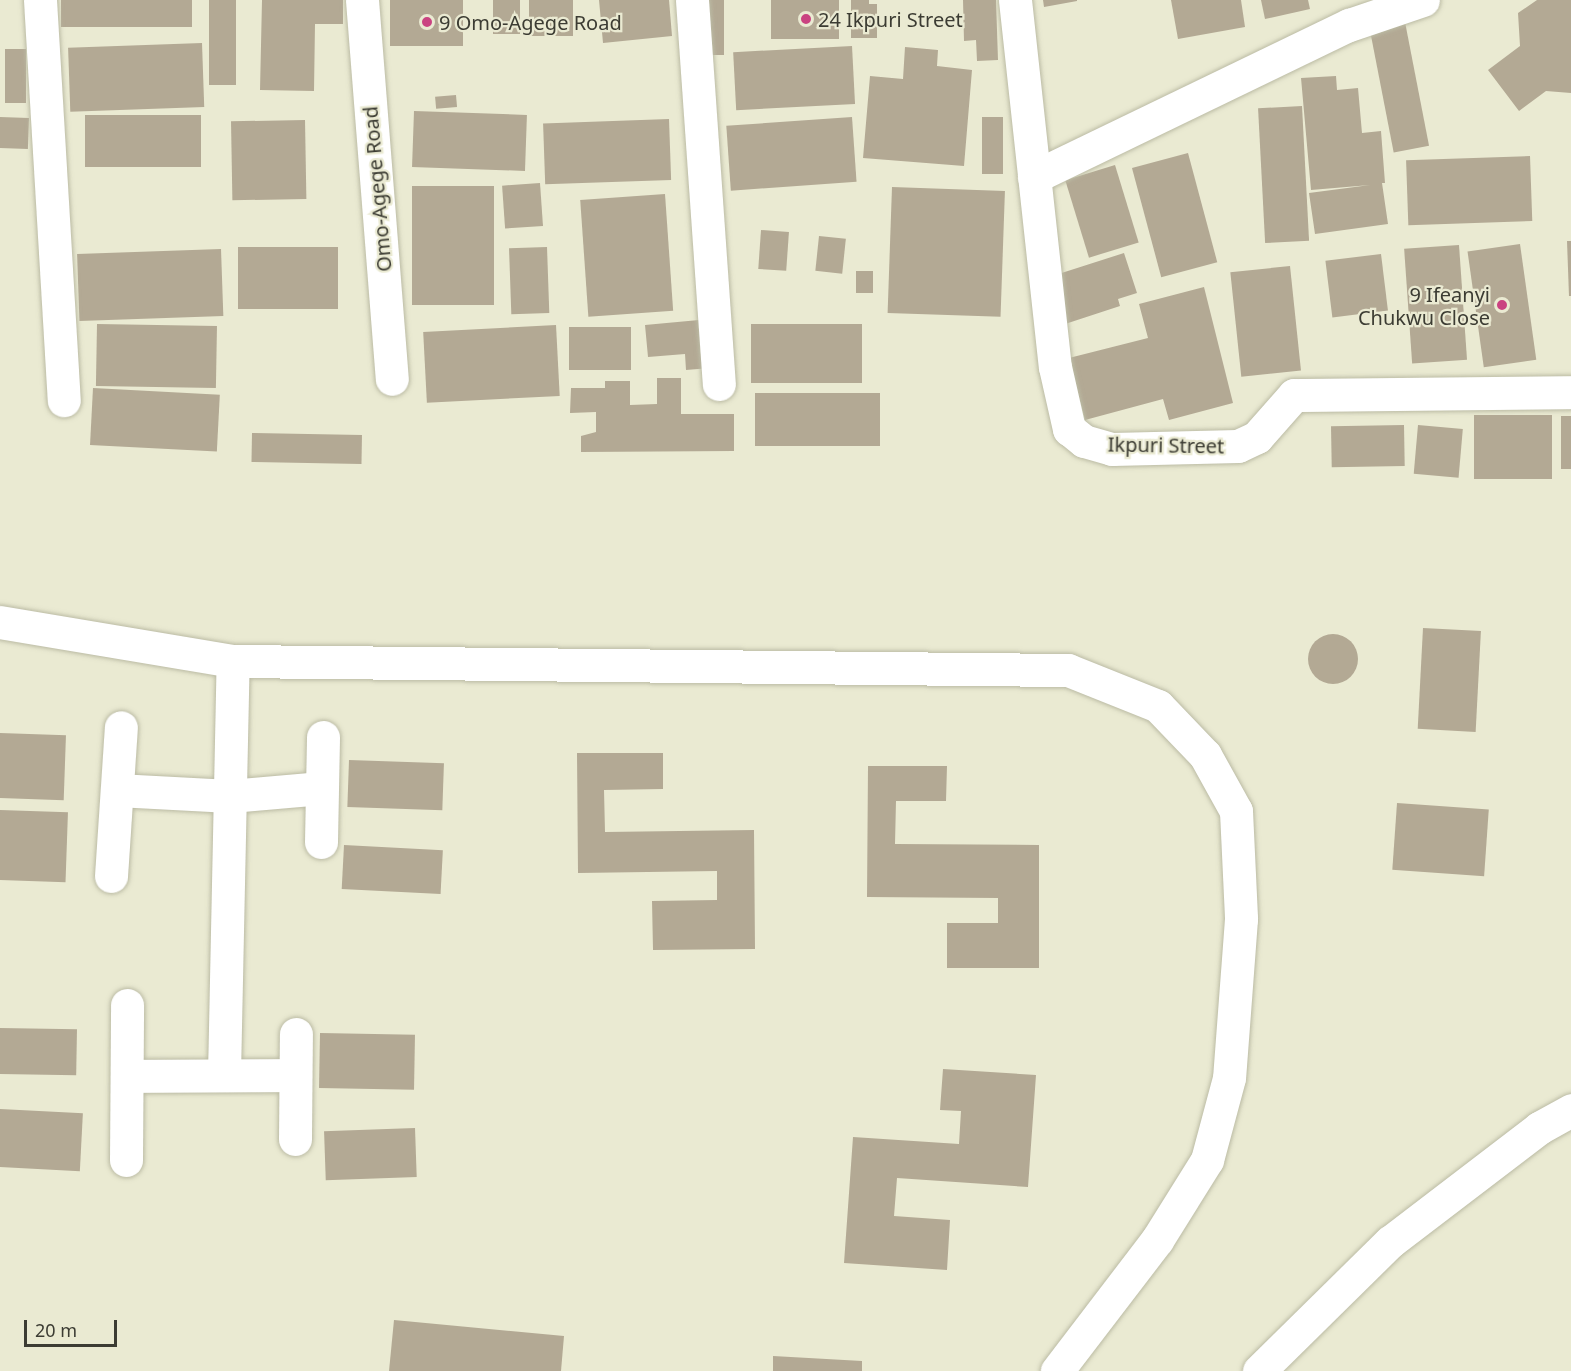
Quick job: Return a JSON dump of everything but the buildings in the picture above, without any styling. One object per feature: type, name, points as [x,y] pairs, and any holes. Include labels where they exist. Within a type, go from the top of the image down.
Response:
[{"type":"street","points":[[40,0],[64,400]]},
{"type":"street","name":"Omo-Agege Road","points":[[362,0],[392,379]]},
{"type":"street","points":[[692,0],[719,384]]},
{"type":"street","name":"Ikpuri Street","points":[[1015,0],[1055,367],[1069,429],[1084,441],[1112,449],[1238,446],[1257,437],[1294,395],[1571,392]]},
{"type":"street","points":[[1034,177],[1346,12],[1423,0]]},
{"type":"street","points":[[0,622],[232,661],[1068,670],[1158,706],[1205,755],[1236,811],[1241,919],[1229,1078],[1207,1160],[1157,1240],[1057,1371]]},
{"type":"street","points":[[224,1075],[232,661]]},
{"type":"street","points":[[111,876],[121,728]]},
{"type":"street","points":[[321,842],[323,736]]},
{"type":"street","points":[[117,790],[230,796],[322,788]]},
{"type":"street","points":[[126,1160],[127,1005]]},
{"type":"street","points":[[295,1139],[296,1034]]},
{"type":"street","points":[[127,1076],[295,1075]]},
{"type":"street","points":[[1258,1371],[1390,1242],[1539,1128],[1571,1110]]},
{"type":"place","name":"24 Ikpuri Street","points":[[806,19]]},
{"type":"place","name":"9 Omo-Agege Road","points":[[427,22]]},
{"type":"place","name":"9 Ifeanyi Chukwu Close","points":[[1502,305]]}]
